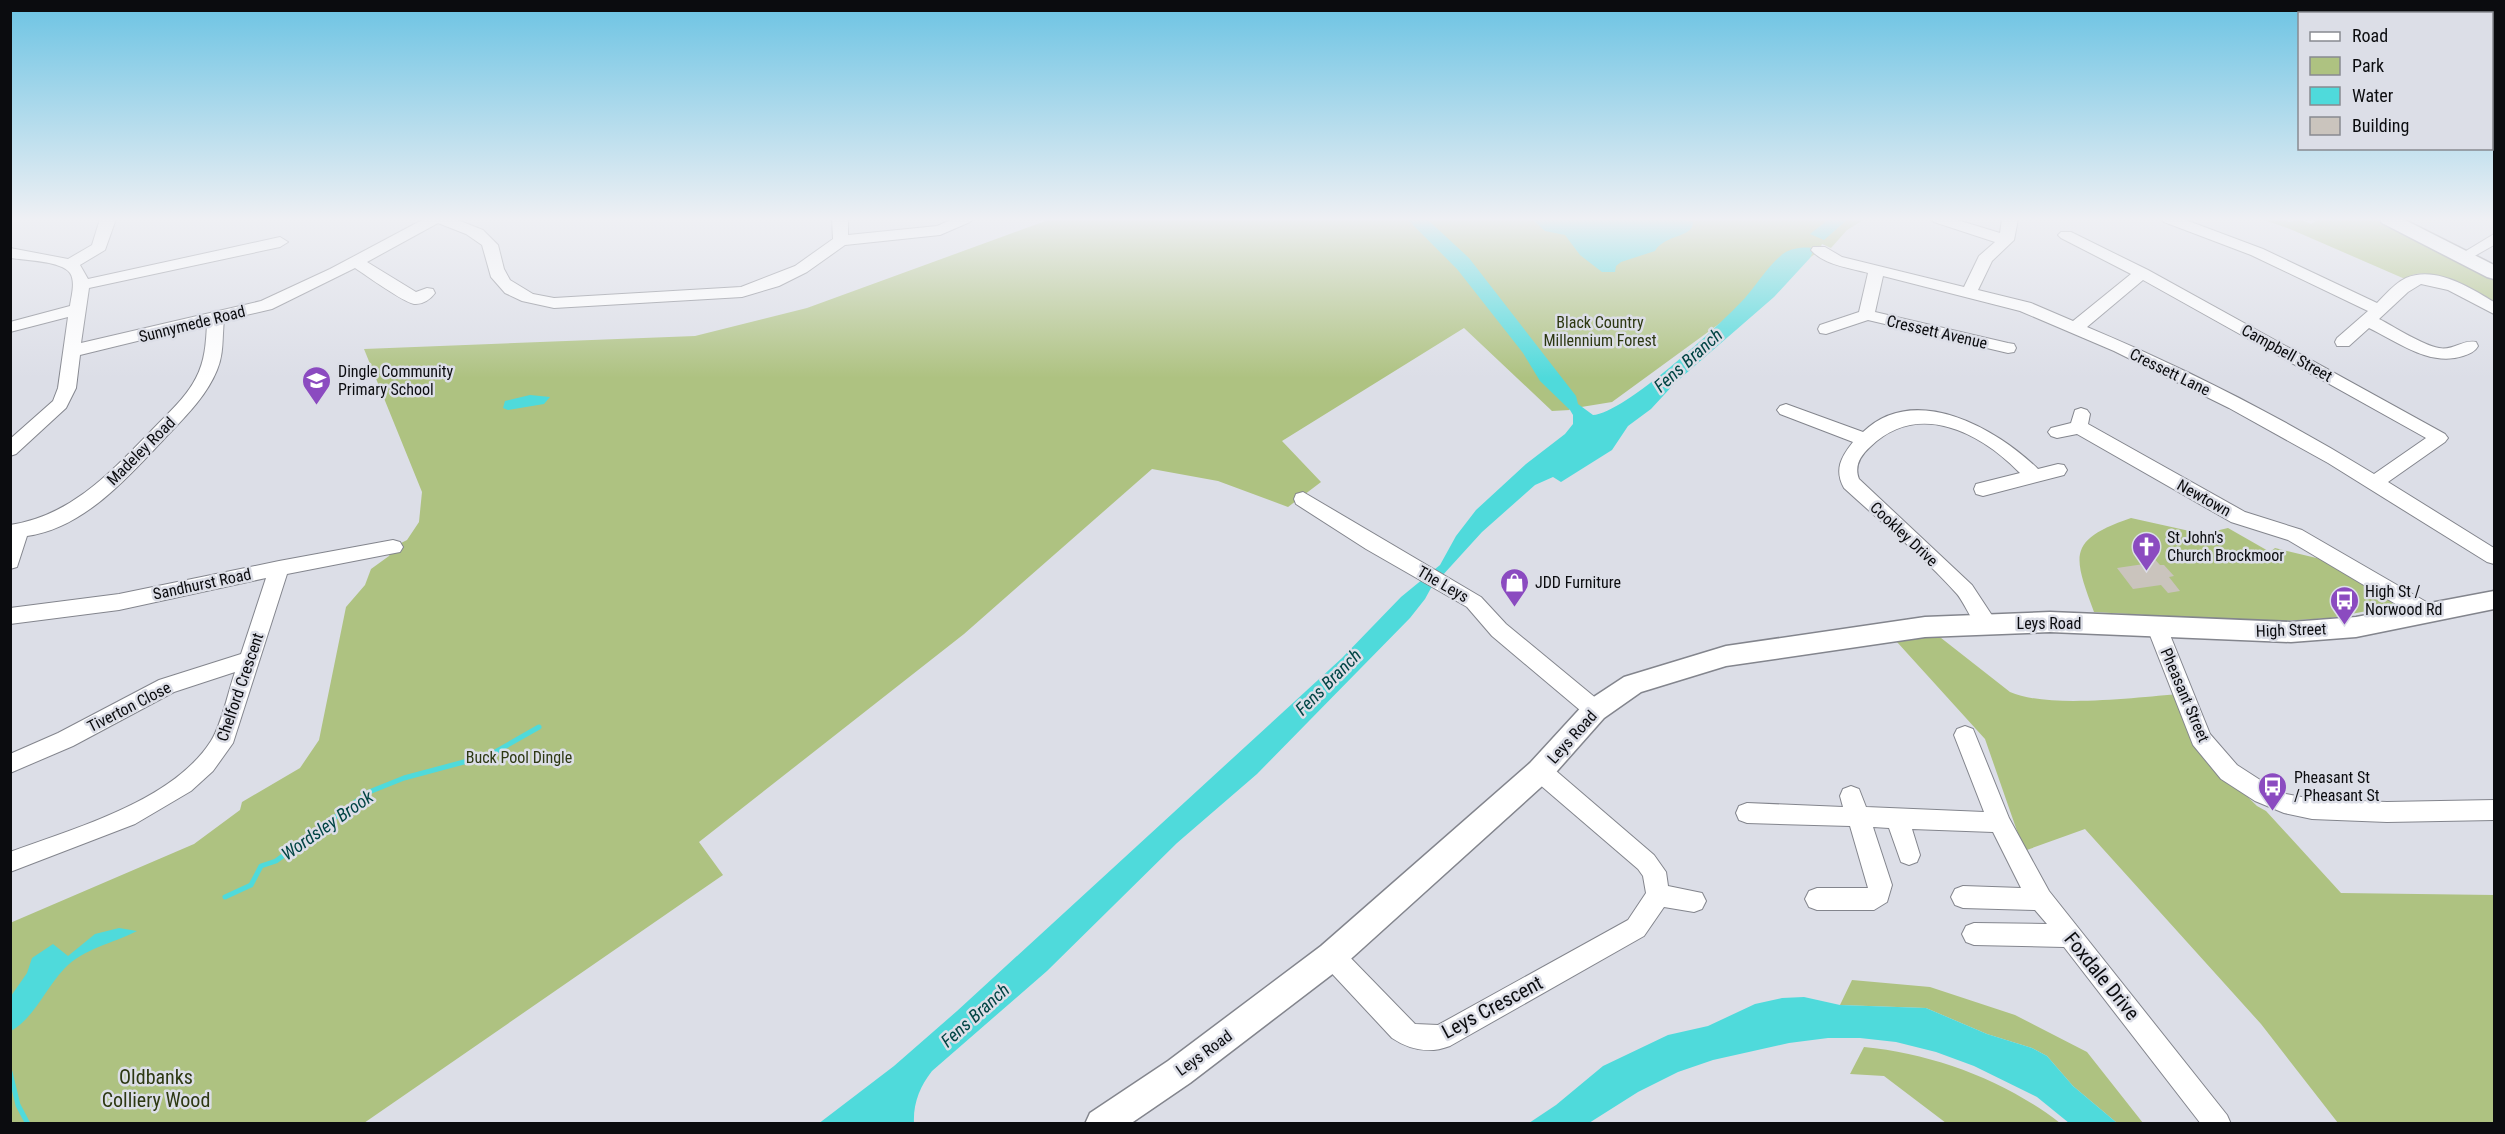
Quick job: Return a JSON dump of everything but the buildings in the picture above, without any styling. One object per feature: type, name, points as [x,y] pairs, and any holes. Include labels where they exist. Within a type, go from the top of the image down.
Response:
[{"type":"main road","name":"High Street","points":[[2156,625],[2291,632],[2356,627],[2494,600]]},
{"type":"main road","name":"Leys Road","points":[[1101,1124],[1179,1072],[1332,956],[1540,771],[1595,710],[1633,684],[1726,656],[1888,631],[1987,623],[2061,622],[2156,625]]},
{"type":"street","points":[[10,450],[60,404],[68,388],[76,310],[81,285],[78,272]]},
{"type":"street","points":[[81,285],[143,272]]},
{"type":"street","name":"Sunnymede Road","points":[[73,351],[216,319],[266,305],[335,272]]},
{"type":"street","points":[[372,272],[416,299]]},
{"type":"street","points":[[496,272],[507,286],[540,302],[554,303],[742,292],[795,272]]},
{"type":"street","name":"Cressett Avenue","points":[[1867,315],[1868,302],[1876,272]]},
{"type":"street","name":"Cressett Lane","points":[[1885,272],[2025,307],[2120,347],[2235,404],[2375,482],[2494,557]]},
{"type":"street","points":[[1969,293],[1980,272]]},
{"type":"street","points":[[2294,272],[2373,315],[2437,359],[2456,354],[2470,346]]},
{"type":"street","points":[[2075,328],[2142,273]]},
{"type":"street","name":"Campbell Street","points":[[2142,273],[2439,438],[2375,482]]},
{"type":"street","points":[[2343,342],[2413,280],[2436,280],[2494,309]]},
{"type":"street","points":[[10,327],[76,310]]},
{"type":"street","name":"Cressett Avenue","points":[[1826,329],[1867,315],[2008,348]]},
{"type":"street","name":"Madeley Road","points":[[15,532],[40,526],[62,516],[98,492],[129,465],[184,408],[210,368],[216,319]]},
{"type":"street","points":[[1786,410],[1865,440]]},
{"type":"street","name":"Cookley Drive","points":[[1987,623],[1965,590],[1851,483],[1847,476],[1850,459],[1876,429],[1889,422],[1916,416],[1931,417],[1975,431],[2008,452],[2034,476]]},
{"type":"street","name":"Newtown","points":[[2057,432],[2080,421],[2238,518],[2295,535],[2428,613]]},
{"type":"street","points":[[1983,489],[2058,470]]},
{"type":"street","name":"The Leys","points":[[1304,499],[1474,602],[1508,638],[1595,710]]},
{"type":"street","points":[[10,562],[15,532]]},
{"type":"street","name":"Sandhurst Road","points":[[10,616],[119,602],[279,568],[393,547]]},
{"type":"street","name":"Chelford Crescent","points":[[10,862],[146,807],[179,788],[202,769],[222,743],[279,568]]},
{"type":"street","name":"Pheasant Street","points":[[2156,625],[2201,739],[2214,758],[2229,772],[2263,794],[2284,803],[2312,809],[2387,812],[2494,810]]},
{"type":"street","name":"Tiverton Close","points":[[10,764],[63,740],[156,691],[214,669],[251,659]]},
{"type":"street","name":"Foxdale Drive","points":[[1962,744],[1998,822],[2023,871],[2041,899],[2217,1124]]},
{"type":"street","points":[[1540,771],[1646,862],[1654,872],[1658,896],[1694,901]]},
{"type":"street","points":[[1748,813],[1854,805],[1897,817],[1998,822]]},
{"type":"street","points":[[1817,899],[1874,899],[1879,894],[1880,885],[1854,805]]},
{"type":"street","points":[[1897,817],[1909,855]]},
{"type":"street","name":"Leys Crescent","points":[[1332,956],[1401,1029],[1413,1038],[1441,1037],[1636,928],[1658,896]]},
{"type":"street","points":[[1963,897],[2041,899]]},
{"type":"street","points":[[1974,934],[2070,936]]},
{"type":"green space","name":"Buck Pool Dingle","points":[[906,272],[1790,272],[1612,402],[1570,410],[1552,411],[1464,328],[1282,441],[1321,482],[1288,507],[1218,481],[1152,469],[964,634],[699,842],[723,875],[364,1123],[11,1123],[10,923],[194,844],[240,810],[242,802],[300,768],[319,740],[346,607],[365,585],[371,569],[389,556],[393,547],[407,540],[419,522],[422,492],[364,349],[695,336],[807,308]]},
{"type":"green space","points":[[2389,272],[2480,272],[2494,279],[2494,303],[2450,280],[2437,276],[2414,274],[2405,279]]},
{"type":"green space","points":[[2131,518],[2203,534],[2228,528],[2270,552],[2275,548],[2329,561],[2404,604],[2330,618],[2268,622],[2094,612],[2082,576],[2081,552],[2086,542],[2095,534]]},
{"type":"green space","points":[[1936,634],[2010,692],[2027,697],[2070,701],[2181,694],[2213,763],[2257,806],[2266,811],[2341,893],[2494,895],[2494,1123],[2338,1123],[2261,1024],[2085,829],[2024,851],[1985,739],[1897,642]]},
{"type":"green space","points":[[1852,980],[1930,987],[2015,1015],[2087,1052],[2143,1123],[2117,1123],[2073,1086],[2047,1056],[2032,1048],[1987,1034],[1926,1008],[1840,1005]]},
{"type":"green space","points":[[1864,1047],[1916,1056],[1967,1072],[2016,1094],[2060,1123],[1946,1123],[1884,1076],[1850,1074]]},
{"type":"water","name":"Fens Branch","points":[[1459,272],[1480,272],[1576,396],[1578,404],[1593,415],[1607,411],[1626,400],[1672,366],[1745,298],[1766,272],[1797,272],[1774,297],[1675,383],[1651,409],[1628,426],[1612,450],[1561,482],[1553,477],[1535,485],[1482,532],[1431,588],[1410,618],[1257,774],[1177,843],[1047,971],[932,1071],[918,1096],[914,1123],[818,1124],[894,1066],[957,1011],[1342,658],[1401,597],[1440,565],[1456,536],[1476,510],[1526,464],[1565,434],[1573,424],[1573,415],[1540,381],[1523,353]]},
{"type":"water","points":[[530,395],[550,397],[544,404],[508,410],[503,408],[505,401]]},
{"type":"water","points":[[119,928],[137,931],[89,951],[72,962],[57,977],[27,1018],[11,1031],[11,996],[27,973],[32,958],[53,944],[68,956],[95,934]]},
{"type":"water","points":[[1804,997],[1840,1005],[1926,1008],[1987,1034],[2032,1048],[2047,1056],[2073,1086],[2117,1123],[2069,1123],[2037,1097],[1974,1066],[1936,1052],[1896,1042],[1860,1038],[1828,1038],[1789,1043],[1713,1060],[1678,1072],[1638,1092],[1589,1123],[1529,1123],[1556,1105],[1603,1066],[1668,1035],[1708,1026],[1755,1004],[1782,998]]},
{"type":"waterway","name":"Wordsley Brook","points":[[225,897],[251,885],[261,866],[276,861],[369,792],[404,778],[490,755],[539,727]]},
{"type":"waterway","points":[[10,1072],[18,1105],[28,1124]]},
{"type":"place","name":"Dingle Community Primary School","points":[[317,406]]},
{"type":"place","name":"St John's Church Brockmoor","points":[[2146,572]]},
{"type":"place","name":"JDD Furniture","points":[[1514,608]]},
{"type":"place","name":"High St / Norwood Rd","points":[[2344,626]]},
{"type":"place","name":"Pheasant St / Pheasant St","points":[[2273,812]]},
{"type":"park label","name":"Black Country Millennium Forest","points":[[1600,331]]},
{"type":"park label","name":"Oldbanks Colliery Wood","points":[[156,1088]]}]
